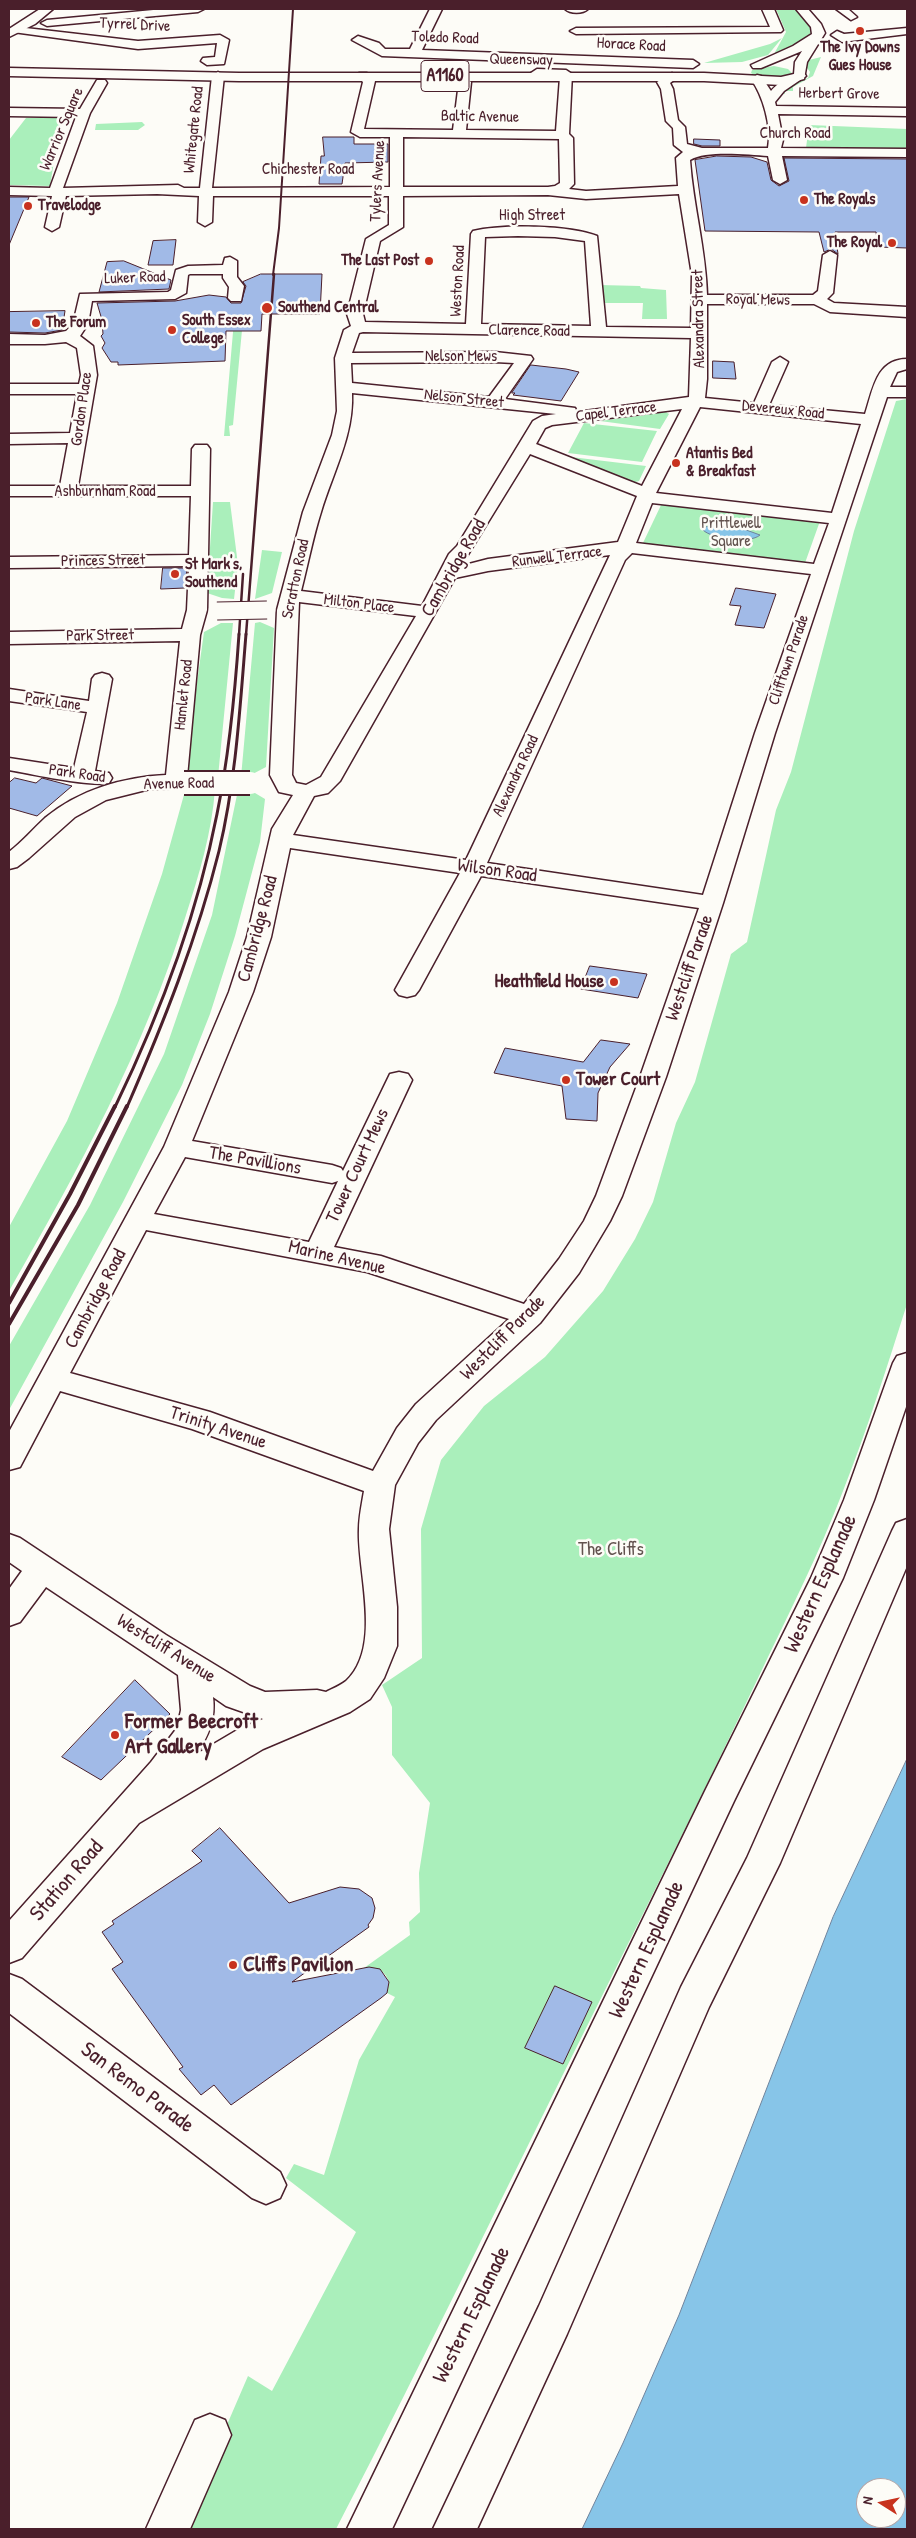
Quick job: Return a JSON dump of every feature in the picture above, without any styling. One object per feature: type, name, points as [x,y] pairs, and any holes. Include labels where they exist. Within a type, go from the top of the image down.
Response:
[{"type":"street","points":[[17,30],[47,9]]},
{"type":"street","points":[[17,30],[198,9]]},
{"type":"street","points":[[414,53],[436,9]]},
{"type":"street","points":[[568,210],[558,192],[567,184],[566,138],[562,135],[565,74],[582,9],[571,9]]},
{"type":"street","points":[[572,44],[778,30],[768,9]]},
{"type":"street","points":[[770,101],[780,88],[799,73],[801,62],[817,36],[818,26],[802,9]]},
{"type":"street","name":"Tyrrel Drive","points":[[17,30],[138,45],[223,40],[220,61],[210,69]]},
{"type":"street","points":[[837,35],[842,38],[907,31]]},
{"type":"street","name":"Queensway","points":[[754,66],[797,49],[817,36]]},
{"type":"street","name":"Toledo Road","points":[[358,40],[374,46],[379,57],[414,53],[572,44]]},
{"type":"street","name":"Horace Road","points":[[572,44],[632,63],[693,64]]},
{"type":"street","name":"A1160","points":[[9,60],[210,69]]},
{"type":"street","name":"Queensway","points":[[210,69],[363,76],[692,71],[779,65],[799,73]]},
{"type":"street","points":[[754,66],[745,72],[758,79],[770,101],[776,140],[774,151],[780,180]]},
{"type":"street","name":"Queensway","points":[[9,72],[193,76],[210,69],[503,71],[781,81],[799,73]]},
{"type":"street","name":"Whitegate Road","points":[[205,222],[214,98],[210,69]]},
{"type":"street","name":"Tylers Avenue","points":[[359,327],[355,314],[373,238],[396,227],[398,133],[358,132],[369,82],[363,76]]},
{"type":"street","points":[[672,77],[663,82],[667,89],[672,122],[679,127],[681,145],[686,149],[702,152]]},
{"type":"street","points":[[459,134],[465,82]]},
{"type":"street","name":"Warrior Square","points":[[52,227],[58,190],[84,114],[101,83]]},
{"type":"street","points":[[770,101],[793,96]]},
{"type":"street","name":"Herbert Grove","points":[[770,101],[907,112]]},
{"type":"street","points":[[9,128],[14,113],[84,114]]},
{"type":"street","name":"Baltic Avenue","points":[[398,133],[562,135]]},
{"type":"street","name":"Church Road","points":[[684,156],[702,152],[774,151],[907,153]]},
{"type":"street","name":"Alexandra Street","points":[[684,156],[682,162],[685,190],[699,275],[700,379],[695,402]]},
{"type":"street","name":"Chichester Road","points":[[9,190],[206,190],[397,195],[456,191],[685,190]]},
{"type":"street","points":[[322,205],[397,195]]},
{"type":"street","name":"High Street","points":[[478,234],[568,233],[587,235],[592,239],[599,331]]},
{"type":"street","name":"Weston Road","points":[[473,330],[478,234]]},
{"type":"street","name":"Royal Mews","points":[[817,299],[825,293],[824,263]]},
{"type":"street","name":"Luker Road","points":[[68,336],[79,329],[85,297],[170,296],[178,293],[182,273],[188,270],[229,265],[230,278],[237,286],[236,298]]},
{"type":"street","name":"Royal Mews","points":[[698,300],[817,299],[830,307],[907,312]]},
{"type":"street","name":"Clarence Road","points":[[359,327],[699,333]]},
{"type":"street","name":"Scratton Road","points":[[283,782],[281,774],[281,605],[340,435],[345,410],[343,358],[352,330],[359,327]]},
{"type":"street","points":[[9,339],[68,336]]},
{"type":"street","name":"Gordon Place","points":[[68,336],[85,346],[88,363],[88,389],[68,492]]},
{"type":"street","name":"Nelson Mews","points":[[343,358],[495,357],[525,359],[494,402]]},
{"type":"street","points":[[760,407],[780,362]]},
{"type":"street","name":"Clifftown Parade","points":[[712,903],[765,733],[822,570],[880,392],[890,369],[898,364],[907,364]]},
{"type":"street","name":"Nelson Street","points":[[344,387],[556,409],[582,416]]},
{"type":"street","points":[[9,389],[88,389]]},
{"type":"street","points":[[880,392],[907,392]]},
{"type":"street","name":"Devereux Road","points":[[695,402],[760,407],[872,420]]},
{"type":"street","name":"Capel Terrace","points":[[539,425],[548,420],[695,402]]},
{"type":"street","name":"Alexandra Road","points":[[407,990],[474,868],[617,552],[695,402]]},
{"type":"street","name":"Cambridge Road","points":[[9,1459],[177,1147],[241,992],[259,937],[282,840],[283,828],[306,792],[320,788],[329,782],[428,612],[458,554],[464,549],[539,425]]},
{"type":"street","points":[[9,439],[78,438]]},
{"type":"street","points":[[528,446],[646,496],[839,519]]},
{"type":"street","name":"Hamlet Road","points":[[180,782],[190,635],[207,610],[198,560],[201,449]]},
{"type":"street","name":"Ashburnham Road","points":[[9,491],[201,491]]},
{"type":"street","name":"Runwell Terrace","points":[[464,549],[470,559],[488,565]]},
{"type":"street","name":"Runwell Terrace","points":[[449,574],[488,565],[617,552],[822,570]]},
{"type":"street","name":"Princes Street","points":[[9,562],[198,560]]},
{"type":"street","points":[[207,610],[281,605]]},
{"type":"street","name":"Milton Place","points":[[281,605],[428,612]]},
{"type":"street","name":"Park Street","points":[[9,638],[190,635]]},
{"type":"street","name":"Park Lane","points":[[87,776],[102,679]]},
{"type":"street","name":"Park Lane","points":[[9,695],[98,708]]},
{"type":"street","name":"Park Road","points":[[9,764],[145,783]]},
{"type":"street","name":"Avenue Road","points":[[13,862],[56,821],[78,806],[93,792],[95,787],[87,776]]},
{"type":"street","points":[[283,782],[287,787],[306,792]]},
{"type":"street","name":"Avenue Road","points":[[78,806],[112,792],[145,783],[250,784],[283,782]]},
{"type":"street","name":"Wilson Road","points":[[282,840],[712,903]]},
{"type":"street","name":"Westcliff Parade","points":[[338,1702],[358,1690],[372,1669],[381,1646],[381,1607],[374,1529],[380,1485],[407,1436],[426,1412],[530,1316],[569,1266],[597,1221],[609,1196],[653,1077],[712,903]]},
{"type":"street","name":"Tower Court Mews","points":[[318,1252],[399,1080]]},
{"type":"street","name":"The Pavillions","points":[[177,1147],[332,1174]]},
{"type":"street","name":"Marine Avenue","points":[[138,1220],[371,1263],[530,1316]]},
{"type":"street","name":"Western Esplanade","points":[[369,2529],[717,1801],[826,1578],[859,1500],[907,1363]]},
{"type":"street","name":"Trinity Avenue","points":[[53,1378],[200,1420],[380,1485]]},
{"type":"street","points":[[455,2529],[553,2320],[694,1999],[762,1863],[907,1531]]},
{"type":"street","name":"Westcliff Avenue","points":[[9,1546],[41,1569],[238,1696],[264,1706],[301,1706],[338,1702]]},
{"type":"street","points":[[9,1613],[41,1569]]},
{"type":"street","name":"Station Road","points":[[11,1939],[163,1772],[192,1733],[198,1710],[193,1666]]},
{"type":"street","name":"Station Road","points":[[125,1814],[251,1739],[338,1702]]},
{"type":"street","name":"San Remo Parade","points":[[9,1991],[266,2185]]},
{"type":"street","points":[[168,2529],[210,2435]]},
{"type":"green space","points":[[776,9],[796,9],[812,27],[811,36],[778,55],[774,54],[786,32]]},
{"type":"green space","points":[[782,38],[768,55],[742,62],[704,63],[770,44]]},
{"type":"green space","points":[[821,57],[813,76],[793,87],[793,91],[785,91],[785,94],[780,92],[781,89],[808,78],[810,72],[805,65],[809,60]]},
{"type":"green space","points":[[774,66],[788,69],[793,74],[772,78],[760,77],[751,73],[752,70]]},
{"type":"green space","points":[[26,118],[61,118],[50,186],[9,185],[9,140]]},
{"type":"green space","points":[[142,122],[145,125],[138,130],[95,130],[96,124]]},
{"type":"green space","points":[[809,125],[907,129],[907,150],[806,148]]},
{"type":"green space","points":[[600,285],[640,286],[641,288],[666,290],[667,319],[642,319],[643,303],[602,303]]},
{"type":"green space","points":[[235,309],[244,309],[233,425],[229,426],[230,436],[224,436]]},
{"type":"green space","name":"The Cliffs","points":[[907,399],[907,1304],[876,1398],[834,1515],[721,1756],[336,2529],[182,2529],[248,2376],[272,2391],[356,2232],[286,2178],[294,2164],[324,2175],[359,2060],[395,1997],[387,1993],[389,1982],[385,1974],[379,1970],[364,1968],[410,1935],[409,1922],[420,1912],[419,1873],[430,1803],[392,1755],[392,1707],[382,1685],[422,1658],[421,1529],[441,1460],[484,1406],[545,1357],[603,1291],[635,1239],[653,1202],[676,1123],[695,1082],[731,954],[747,942],[776,810],[791,772],[854,531],[896,401]]},
{"type":"green space","points":[[666,412],[669,414],[660,429],[600,421]]},
{"type":"green space","points":[[584,423],[657,431],[642,462],[568,453]]},
{"type":"green space","points":[[571,457],[646,466],[639,481],[632,483]]},
{"type":"green space","points":[[213,502],[230,502],[238,565],[234,599],[222,598],[207,593]]},
{"type":"green space","name":"Prittlewell Square","points":[[662,503],[820,521],[805,563],[642,545]]},
{"type":"green space","points":[[262,550],[282,552],[272,593],[255,599]]},
{"type":"green space","points":[[260,622],[274,628],[266,767],[247,777],[241,777],[255,623]]},
{"type":"green space","points":[[221,623],[233,623],[218,777],[198,776],[185,769],[204,632]]},
{"type":"green space","points":[[215,789],[208,837],[200,869],[169,965],[150,1014],[130,1061],[85,1154],[9,1291],[9,1227],[67,1121],[117,1003],[162,874],[185,791]]},
{"type":"green space","points":[[238,790],[250,790],[265,799],[260,842],[235,936],[210,1014],[182,1085],[123,1202],[9,1410],[9,1346],[90,1205],[164,1054],[212,915]]},
{"type":"water","points":[[706,527],[738,527],[760,535],[755,538],[740,540],[714,536],[703,530]]},
{"type":"water","points":[[907,1759],[907,2529],[582,2529],[623,2443],[679,2315],[833,1917]]},
{"type":"building","points":[[323,137],[354,137],[354,144],[388,144],[388,162],[345,163],[342,184],[319,184],[321,156],[324,156]]},
{"type":"building","points":[[694,139],[720,140],[720,146],[694,144]]},
{"type":"building","name":"The Royals","points":[[717,156],[751,157],[767,162],[771,180],[779,186],[789,181],[784,158],[907,159],[907,248],[878,247],[876,232],[835,232],[838,254],[831,249],[824,252],[819,232],[705,231],[695,160]]},
{"type":"building","points":[[9,197],[29,197],[9,245]]},
{"type":"building","points":[[176,240],[173,265],[148,265],[153,241]]},
{"type":"building","points":[[124,261],[171,280],[169,289],[99,292],[107,262]]},
{"type":"building","name":"South Essex College","points":[[261,274],[322,274],[320,314],[262,314],[261,331],[226,331],[225,361],[118,365],[118,362],[111,362],[102,348],[105,343],[101,336],[103,334],[102,320],[97,303],[175,301],[209,295],[226,297],[231,303],[241,303],[246,286],[243,282]]},
{"type":"building","name":"The Forum","points":[[65,311],[62,330],[45,333],[9,332],[9,312]]},
{"type":"building","points":[[713,361],[734,362],[736,379],[713,378]]},
{"type":"building","points":[[531,365],[579,372],[561,401],[513,395],[515,393],[512,393]]},
{"type":"building","name":"St Mark's, Southend","points":[[163,568],[187,568],[185,588],[161,589]]},
{"type":"building","points":[[736,588],[776,594],[764,628],[735,625],[741,606],[730,605]]},
{"type":"building","points":[[15,778],[36,783],[42,778],[72,786],[37,816],[9,808],[9,783]]},
{"type":"building","name":"Heathfield House","points":[[590,966],[647,974],[638,998],[581,989]]},
{"type":"building","name":"Tower Court","points":[[601,1040],[630,1044],[610,1067],[598,1093],[597,1121],[566,1119],[562,1086],[494,1073],[505,1048],[583,1062]]},
{"type":"building","name":"Former Beecroft Art Gallery","points":[[135,1680],[170,1714],[101,1780],[62,1757]]},
{"type":"building","name":"Cliffs Pavilion","points":[[220,1828],[289,1903],[340,1887],[359,1889],[372,1898],[375,1908],[373,1918],[368,1925],[369,1927],[292,1982],[369,1967],[380,1969],[389,1982],[387,1993],[381,1998],[231,2105],[214,2085],[201,2095],[179,2069],[183,2067],[112,1969],[123,1962],[102,1932],[114,1924],[112,1921],[202,1861],[192,1851]]},
{"type":"building","points":[[555,1986],[592,2002],[563,2064],[525,2048]]},
{"type":"railway","points":[[273,275],[279,228],[293,9]]},
{"type":"railway","points":[[246,635],[274,274]]},
{"type":"railway","points":[[239,635],[243,574]]},
{"type":"railway","points":[[115,1107],[162,1000],[188,927],[209,852],[225,769],[239,634]]},
{"type":"railway","points":[[127,1107],[190,949],[219,851],[230,797],[246,634]]},
{"type":"railway","points":[[9,1303],[70,1194],[115,1106]]},
{"type":"railway","points":[[9,1324],[78,1205],[127,1106]]},
{"type":"place","name":"The Ivy Downs Gues House","points":[[860,31]]},
{"type":"place","name":"The Royals","points":[[804,200]]},
{"type":"place","name":"Travelodge","points":[[28,206]]},
{"type":"place","name":"The Royal","points":[[892,243]]},
{"type":"place","name":"The Last Post","points":[[429,261]]},
{"type":"place","name":"Southend Central","points":[[267,308]]},
{"type":"place","name":"The Forum","points":[[36,323]]},
{"type":"place","name":"South Essex College","points":[[172,330]]},
{"type":"place","name":"Atantis Bed & Breakfast","points":[[676,463]]},
{"type":"place","name":"St Mark's, Southend","points":[[175,574]]},
{"type":"place","name":"Heathfield House","points":[[614,982]]},
{"type":"place","name":"Tower Court","points":[[566,1080]]},
{"type":"place","name":"Former Beecroft Art Gallery","points":[[115,1735]]},
{"type":"place","name":"Cliffs Pavilion","points":[[233,1965]]}]
